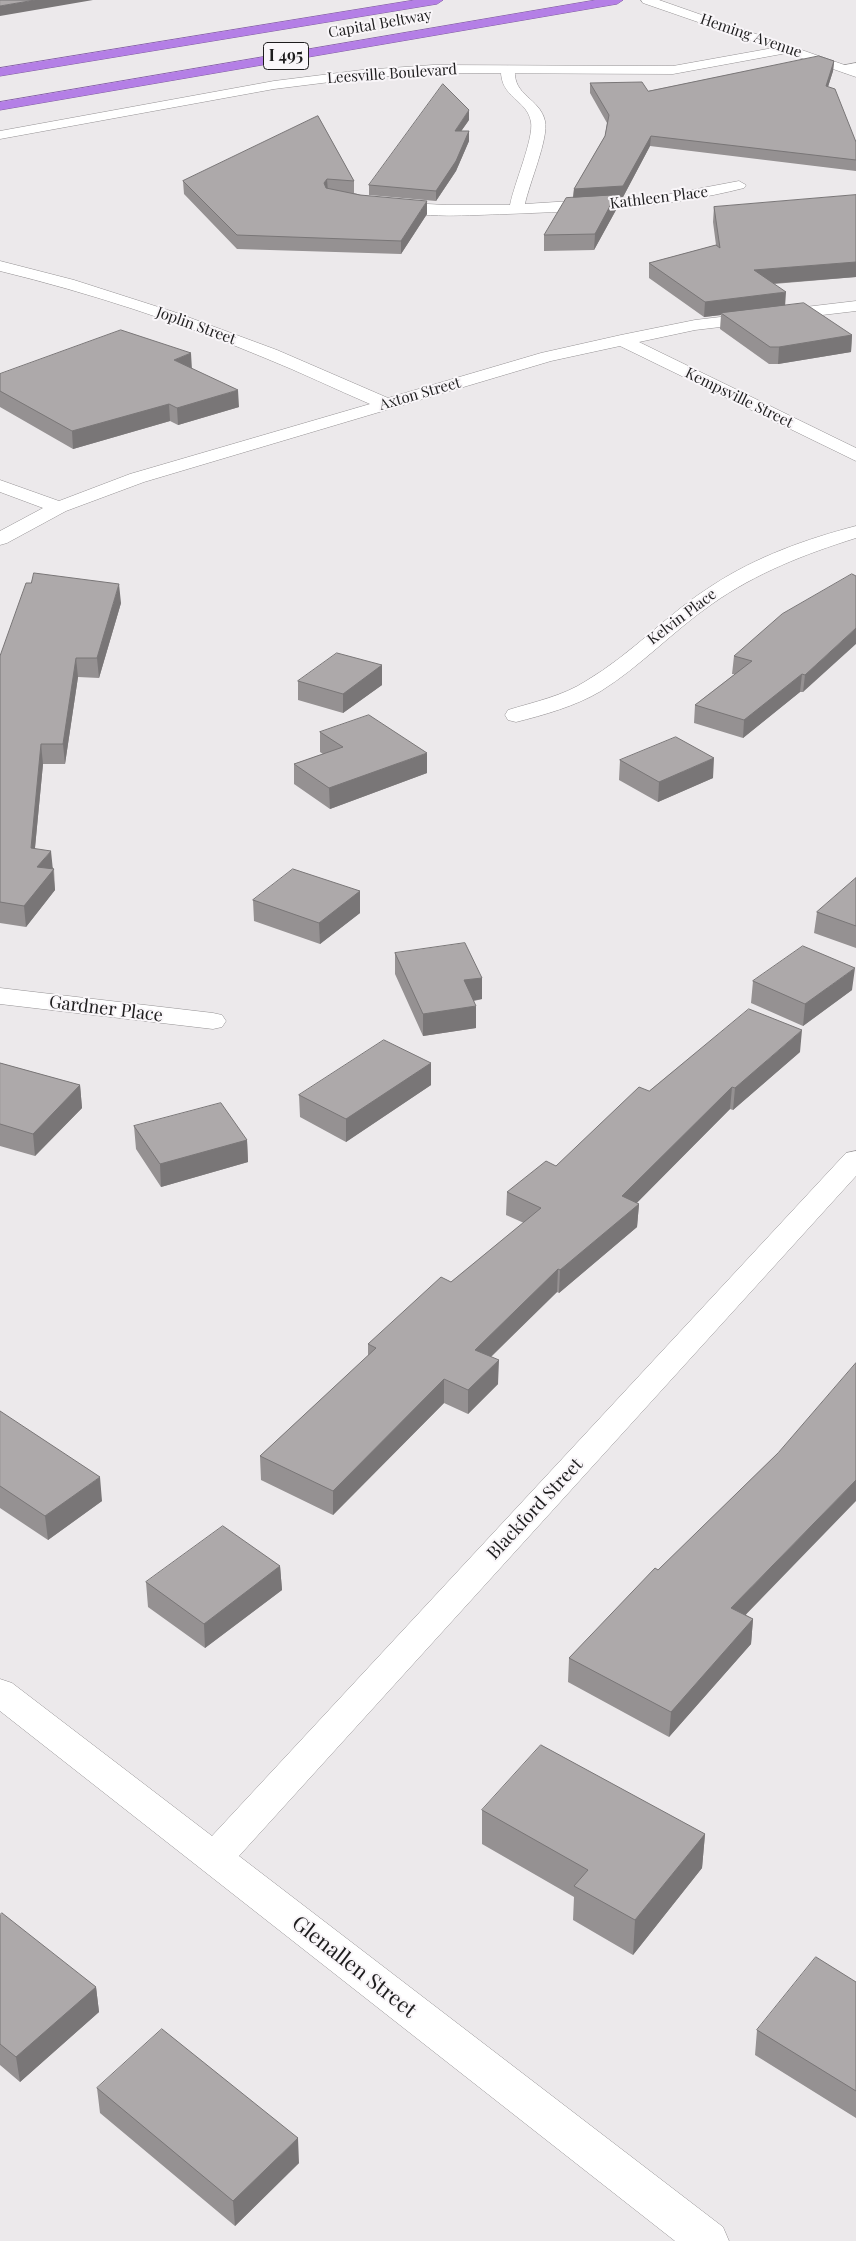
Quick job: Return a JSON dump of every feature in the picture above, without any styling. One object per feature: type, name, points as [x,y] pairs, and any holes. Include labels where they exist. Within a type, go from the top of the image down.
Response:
[{"type":"highway","name":"Capital Beltway","points":[[0,72],[437,0]]},
{"type":"highway","name":"Capital Beltway","points":[[0,106],[617,0]]},
{"type":"street","name":"Heming Avenue","points":[[647,0],[852,69]]},
{"type":"street","name":"Leesville Boulevard","points":[[0,135],[312,79],[415,70],[673,70],[788,49]]},
{"type":"street","points":[[508,70],[510,84],[535,111],[539,121],[539,129],[520,192],[517,209]]},
{"type":"street","name":"Kathleen Place","points":[[374,204],[450,210],[600,206],[668,200],[708,194],[739,185]]},
{"type":"street","name":"Joplin Street","points":[[0,266],[94,292],[207,330],[273,355],[386,404]]},
{"type":"street","name":"Axton Street","points":[[0,539],[59,507],[137,478],[547,357],[621,340],[734,319],[856,306]]},
{"type":"street","name":"Kempsville Street","points":[[621,340],[856,455]]},
{"type":"street","points":[[0,486],[59,507]]},
{"type":"street","name":"Kelvin Place","points":[[516,715],[574,696],[592,687],[618,669],[688,610],[748,573],[811,545],[856,532]]},
{"type":"street","name":"Gardner Place","points":[[0,996],[213,1021]]},
{"type":"street","name":"Blackford Street","points":[[214,1859],[856,1159]]},
{"type":"street","name":"Glenallen Street","points":[[0,1692],[708,2241]]},
{"type":"building","points":[[0,0],[35,0],[0,6]]},
{"type":"building","points":[[819,56],[834,61],[826,86],[835,89],[856,142],[856,160],[651,136],[623,186],[574,189],[605,136],[609,115],[590,83],[642,82],[648,91]]},
{"type":"building","points":[[443,84],[469,110],[455,131],[469,131],[456,161],[436,191],[369,185]]},
{"type":"building","points":[[318,116],[354,181],[327,179],[324,183],[326,188],[360,195],[427,201],[401,241],[237,235],[183,181]]},
{"type":"building","points":[[616,195],[595,234],[544,235],[566,198]]},
{"type":"building","points":[[856,195],[856,262],[754,270],[786,292],[705,302],[649,263],[716,245],[720,248],[714,207]]},
{"type":"building","points":[[804,303],[852,335],[770,347],[721,313]]},
{"type":"building","points":[[121,330],[191,353],[174,360],[238,390],[177,408],[169,404],[72,431],[0,391],[0,374]]},
{"type":"building","points":[[34,573],[119,584],[97,658],[76,658],[63,744],[41,744],[31,848],[51,851],[37,867],[54,869],[24,906],[0,902],[0,656],[26,583],[31,583]]},
{"type":"building","points":[[852,574],[856,576],[856,628],[805,675],[802,674],[744,720],[695,705],[752,661],[734,656],[782,614]]},
{"type":"building","points":[[337,653],[382,665],[343,694],[298,681]]},
{"type":"building","points":[[369,715],[427,753],[329,788],[294,764],[343,747],[320,732]]},
{"type":"building","points":[[676,737],[714,758],[659,782],[620,760]]},
{"type":"building","points":[[293,869],[360,891],[319,923],[253,900]]},
{"type":"building","points":[[856,878],[856,926],[817,912]]},
{"type":"building","points":[[465,943],[482,978],[464,980],[476,1006],[423,1014],[395,953]]},
{"type":"building","points":[[803,946],[855,968],[805,1004],[753,981]]},
{"type":"building","points":[[749,1009],[802,1030],[735,1088],[732,1087],[622,1196],[639,1204],[560,1270],[558,1269],[475,1350],[499,1360],[468,1390],[444,1379],[333,1491],[260,1456],[376,1348],[368,1344],[441,1277],[451,1282],[541,1208],[507,1192],[546,1161],[556,1166],[639,1087],[649,1091]]},
{"type":"building","points":[[384,1040],[431,1063],[346,1119],[299,1095]]},
{"type":"building","points":[[0,1063],[80,1085],[33,1134],[0,1124]]},
{"type":"building","points":[[221,1103],[247,1140],[160,1164],[134,1126]]},
{"type":"building","points":[[856,1363],[856,1480],[731,1608],[753,1619],[671,1712],[569,1658],[655,1568],[658,1570],[778,1453]]},
{"type":"building","points":[[0,1411],[100,1477],[45,1516],[0,1486]]},
{"type":"building","points":[[223,1526],[280,1566],[204,1624],[146,1582]]},
{"type":"building","points":[[541,1745],[705,1834],[635,1920],[574,1886],[588,1870],[482,1810]]},
{"type":"building","points":[[2,1913],[96,1987],[16,2057],[0,2044],[0,1915]]},
{"type":"building","points":[[816,1957],[856,1982],[856,2091],[757,2030]]},
{"type":"building","points":[[162,2029],[298,2138],[233,2201],[97,2088]]}]
